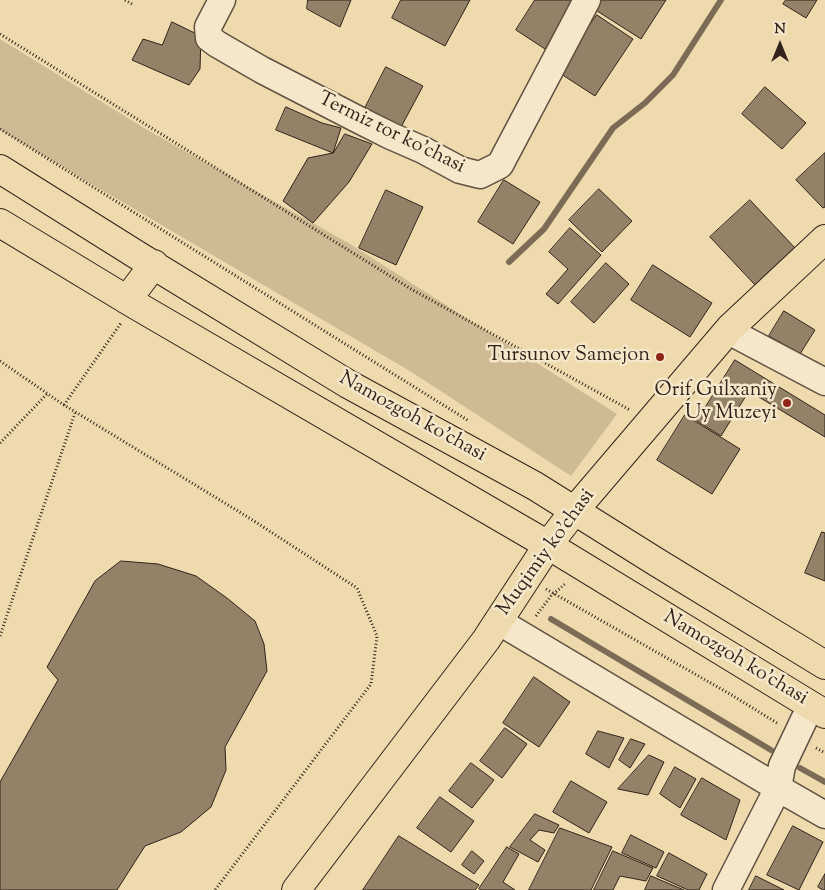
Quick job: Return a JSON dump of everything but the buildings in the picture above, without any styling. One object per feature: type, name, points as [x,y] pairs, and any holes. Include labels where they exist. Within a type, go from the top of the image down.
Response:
[{"type":"main road","name":"Namozgoh ko'chasi","points":[[0,169],[348,384],[535,486],[658,564],[825,665]]},
{"type":"main road","name":"Namozgoh ko'chasi","points":[[0,223],[131,302],[548,545],[818,710]]},
{"type":"main road","name":"Muqimiy ko'chasi","points":[[296,890],[486,640],[548,545],[574,511],[730,328],[825,239]]},
{"type":"main road","points":[[131,302],[154,264]]},
{"type":"street","name":"Termiz tor ko'chasi","points":[[222,0],[208,27],[209,38],[262,70],[383,132],[423,150],[460,170],[480,175],[500,165],[587,0]]},
{"type":"street","points":[[730,328],[738,336],[825,382]]},
{"type":"street","points":[[498,621],[783,769],[825,815]]},
{"type":"street","points":[[726,890],[783,769],[818,710]]},
{"type":"path","points":[[125,0],[132,4]]},
{"type":"path","points":[[0,34],[411,289],[650,421]]},
{"type":"path","points":[[0,129],[455,412]]},
{"type":"path","points":[[64,405],[131,302]]},
{"type":"path","points":[[0,361],[75,412],[251,519],[357,588],[377,636],[371,684],[215,890]]},
{"type":"path","points":[[0,443],[47,394]]},
{"type":"path","points":[[0,636],[75,412]]},
{"type":"path","points":[[526,578],[730,694]]},
{"type":"shaded area","points":[[0,39],[144,128],[350,244],[617,414],[571,476],[413,373],[0,130]]},
{"type":"waterway","points":[[509,262],[544,229],[613,128],[645,103],[673,75],[721,0]]},
{"type":"waterway","points":[[551,619],[771,750]]},
{"type":"waterway","points":[[800,768],[825,782]]},
{"type":"place","name":"Tursunov Samejon","points":[[660,357]]},
{"type":"place","name":"Orif Gulxaniy Uy Muzeyi","points":[[787,403]]}]
